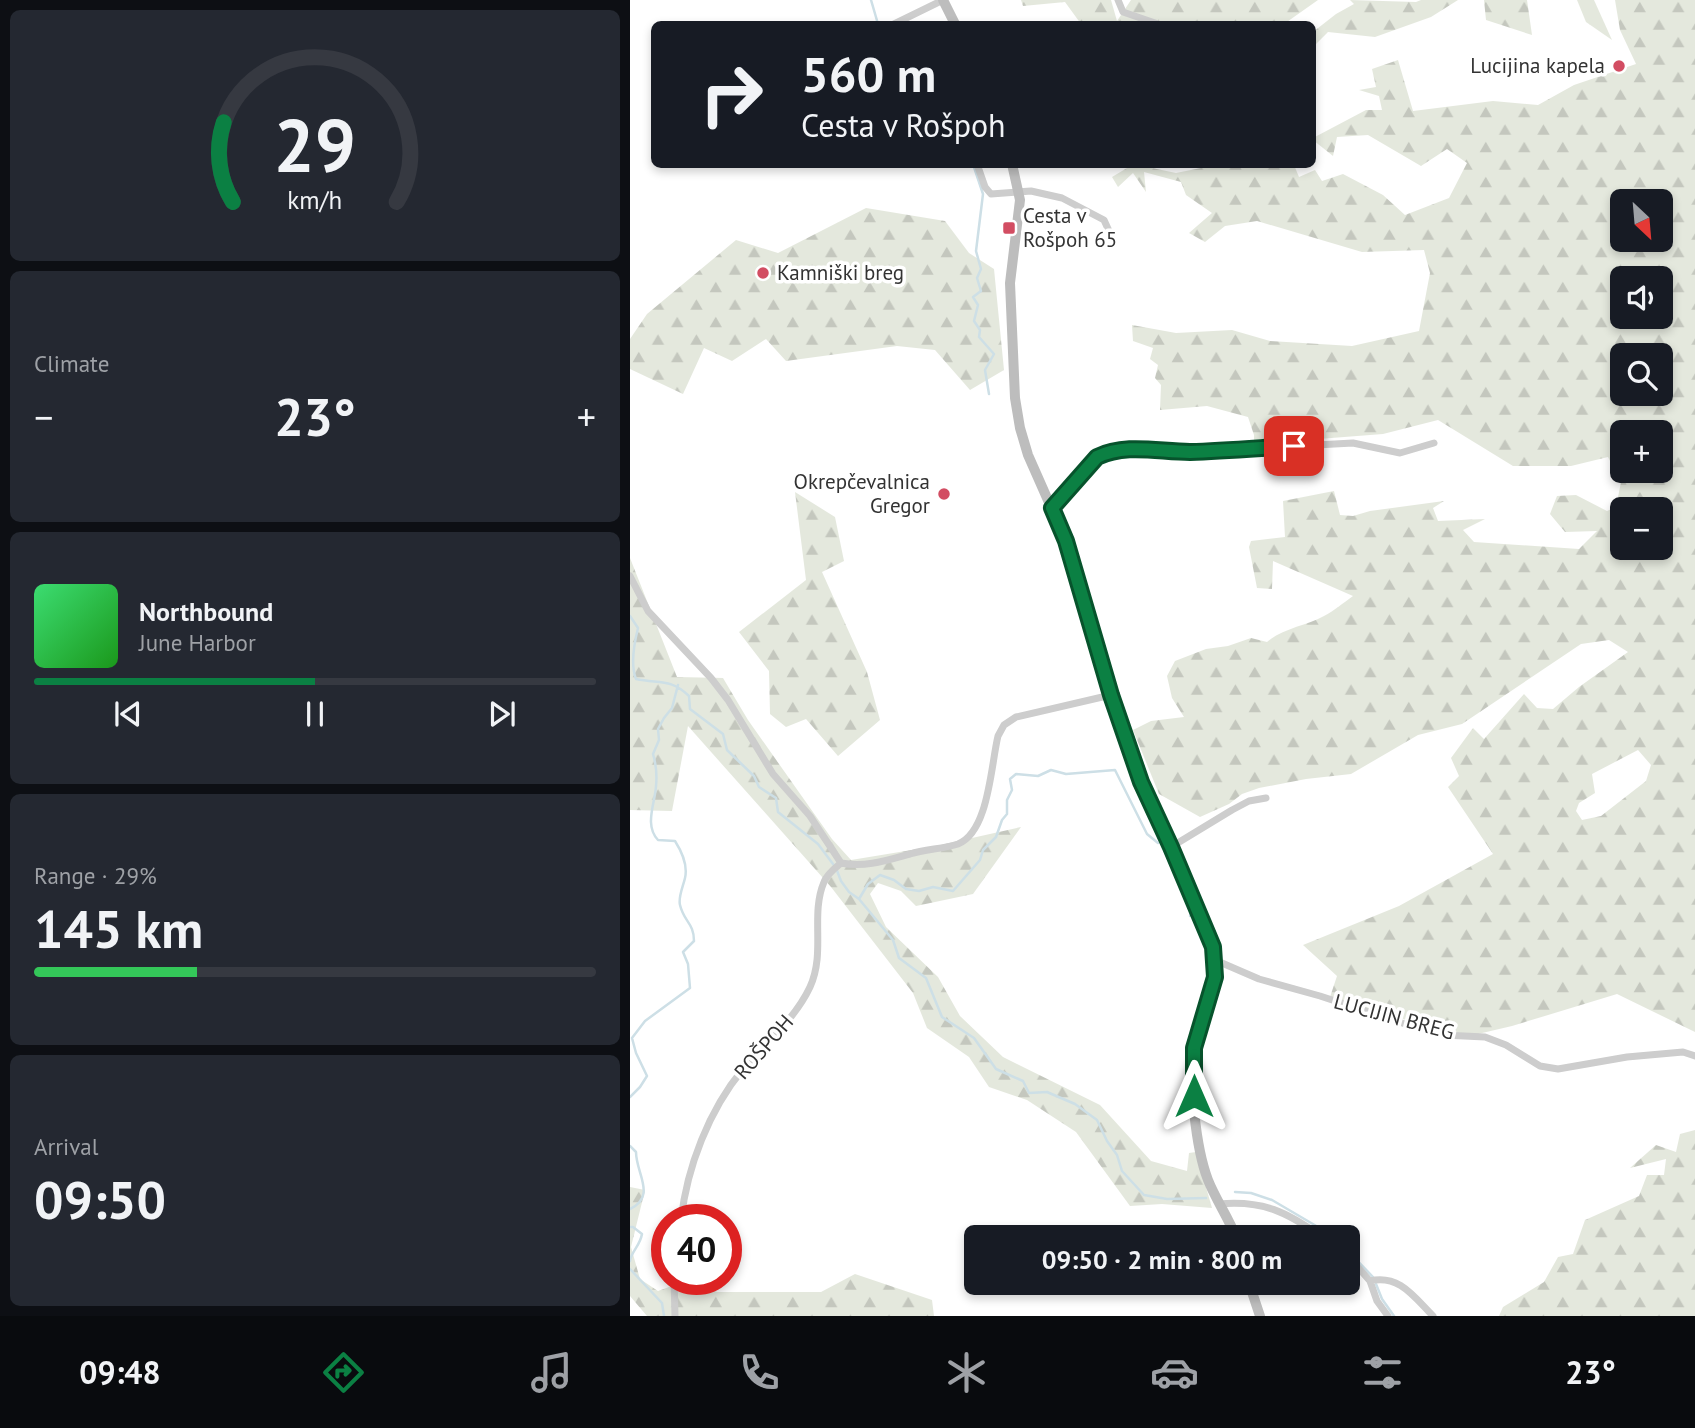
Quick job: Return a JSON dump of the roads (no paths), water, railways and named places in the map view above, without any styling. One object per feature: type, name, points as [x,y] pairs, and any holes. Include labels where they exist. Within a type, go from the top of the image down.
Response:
[{"type":"street","points":[[900,21],[943,0],[954,21]]},
{"type":"street","points":[[1118,0],[1123,12],[1149,21]]},
{"type":"street","points":[[978,168],[985,187],[992,194],[1044,192],[1062,198],[1104,220],[1109,232]]},
{"type":"street","points":[[1013,168],[1020,201],[1010,283],[1015,398],[1028,455],[1066,541],[1111,695],[1141,782],[1210,937],[1215,960],[1215,977],[1194,1048],[1194,1096],[1200,1156],[1208,1181],[1230,1225]]},
{"type":"street","points":[[1052,508],[1097,457],[1105,453],[1151,449],[1188,452],[1353,443],[1401,453],[1434,443]]},
{"type":"street","points":[[630,576],[648,611],[728,700],[773,774],[810,816],[837,867],[872,864],[961,843],[974,832],[982,814],[998,736],[1004,725],[1016,717],[1111,695]]},
{"type":"street","points":[[1171,847],[1249,801],[1266,798]]},
{"type":"street","name":"ROŠPOH","points":[[685,1204],[697,1152],[710,1123],[741,1072],[792,1016],[810,988],[817,965],[820,895],[824,880],[837,867]]},
{"type":"street","name":"LUCIJIN BREG","points":[[1215,960],[1259,979],[1443,1035],[1485,1037],[1506,1045],[1540,1066],[1558,1069],[1627,1057],[1683,1052],[1695,1056]]},
{"type":"street","points":[[1219,1204],[1267,1206],[1285,1213],[1304,1225]]},
{"type":"street","points":[[1360,1270],[1370,1281],[1377,1301],[1388,1316]]},
{"type":"street","points":[[1370,1281],[1381,1279],[1395,1282],[1433,1316]]},
{"type":"street","points":[[674,1295],[675,1316]]},
{"type":"street","points":[[1253,1295],[1260,1316]]},
{"type":"waterway","points":[[871,0],[877,21]]},
{"type":"waterway","points":[[974,168],[983,194],[976,251],[981,269],[977,278],[981,291],[973,297],[978,305],[974,321],[980,330],[979,337],[994,354],[985,370],[989,394]]},
{"type":"waterway","points":[[630,616],[638,628],[633,660],[636,679],[670,684],[689,696],[690,709],[723,734],[727,750],[754,776],[759,787],[776,798],[778,812],[818,844],[836,868],[849,892],[859,899],[893,940],[899,958],[926,978],[942,1017],[974,1038],[996,1069],[1023,1081],[1029,1093],[1047,1092],[1075,1104],[1097,1120],[1117,1155],[1122,1171],[1144,1195],[1167,1199],[1206,1198]]},
{"type":"waterway","points":[[630,1097],[647,1076],[632,1038],[645,1021],[690,988],[688,964],[683,952],[694,941],[694,935],[680,902],[686,873],[685,863],[675,841],[658,840],[651,821],[656,782],[653,754],[659,740],[658,729],[672,708],[678,685]]},
{"type":"waterway","points":[[859,899],[868,884],[880,875],[894,880],[906,889],[919,891],[933,887],[953,891],[996,837],[1007,814],[1007,800],[1012,790],[1010,779],[1016,774],[1038,776],[1051,770],[1066,774],[1115,770],[1147,834],[1158,843]]},
{"type":"waterway","points":[[1163,848],[1180,884]]},
{"type":"waterway","points":[[1184,892],[1192,912],[1190,916]]},
{"type":"waterway","points":[[630,1146],[636,1152],[644,1191],[638,1204],[630,1209]]},
{"type":"waterway","points":[[1235,1192],[1251,1193],[1272,1200],[1315,1225]]},
{"type":"waterway","points":[[630,1227],[642,1234],[630,1261]]},
{"type":"waterway","points":[[1360,1263],[1373,1277]]},
{"type":"waterway","points":[[630,1269],[662,1303],[664,1316]]},
{"type":"waterway","points":[[1376,1284],[1382,1299],[1394,1316]]},
{"type":"place","name":"Lucijina kapela","points":[[1619,66]]},
{"type":"place","name":"Cesta v Rošpoh 65","points":[[1009,228]]},
{"type":"place","name":"Kamniški breg","points":[[763,273]]},
{"type":"place","name":"Okrepčevalnica Gregor","points":[[944,494]]}]
